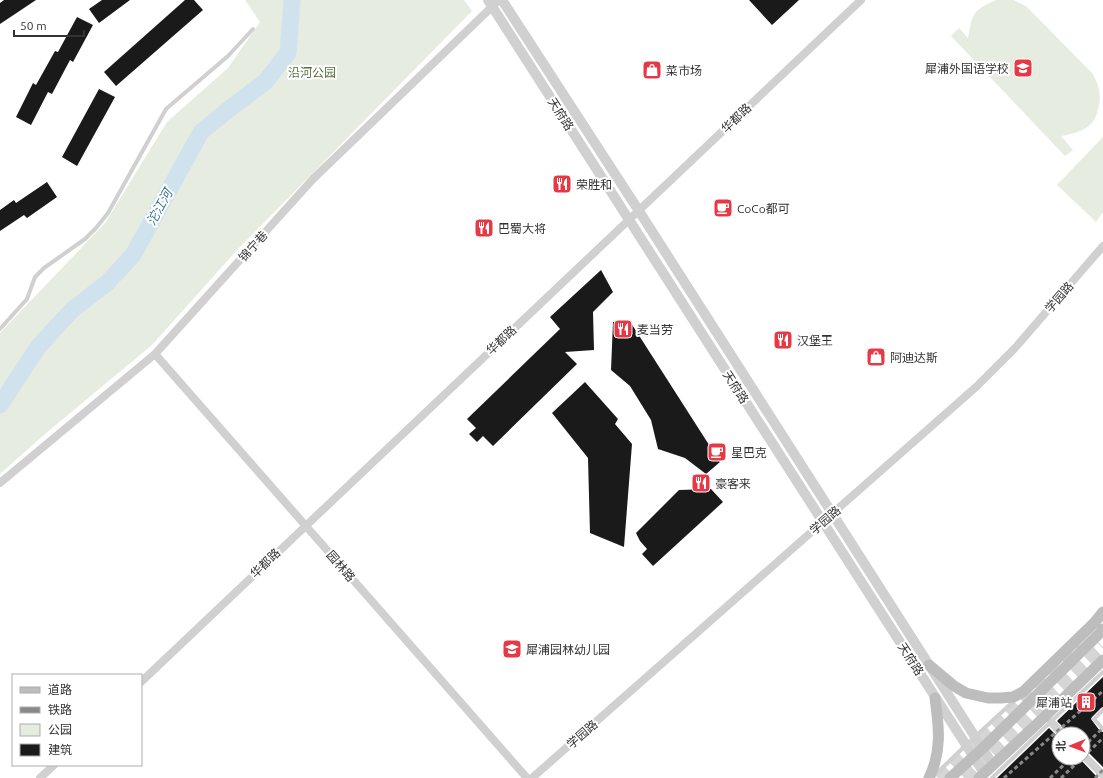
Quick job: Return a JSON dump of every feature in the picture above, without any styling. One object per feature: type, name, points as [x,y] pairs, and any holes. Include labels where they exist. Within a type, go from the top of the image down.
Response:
[{"type":"main road","points":[[929,665],[954,686],[966,693],[988,698],[1013,697],[1023,692],[1095,622],[1103,612]]},
{"type":"main road","points":[[950,778],[983,748],[1102,631]]},
{"type":"main road","points":[[985,776],[993,765],[1103,660]]},
{"type":"main road","points":[[929,778],[935,762],[939,742],[935,698]]},
{"type":"street","name":"华都路","points":[[142,681],[861,0]]},
{"type":"street","name":"天府路","points":[[495,2],[639,211],[993,765]]},
{"type":"street","name":"天府路","points":[[495,2],[629,219],[985,776]]},
{"type":"street","name":"锦宁巷","points":[[0,483],[155,354],[313,179],[495,2]]},
{"type":"street","name":"学园路","points":[[532,778],[976,387],[1016,346],[1103,246]]},
{"type":"street","name":"园林路","points":[[155,354],[527,778]]},
{"type":"street","points":[[1051,722],[1055,726]]},
{"type":"street","points":[[1091,763],[1103,775]]},
{"type":"street","points":[[40,778],[53,766]]},
{"type":"lane","points":[[0,329],[28,299],[36,277],[44,268],[85,239],[108,213],[166,109],[228,56],[253,29]]},
{"type":"lane","points":[[985,776],[1051,722],[1103,672]]},
{"type":"lane","points":[[932,778],[1023,692]]},
{"type":"lane","points":[[1103,710],[1094,719],[1103,729]]},
{"type":"green space","name":"沿河公园","points":[[245,0],[464,0],[472,11],[237,250],[152,345],[45,434],[0,474],[0,333],[105,223],[167,122],[228,68],[260,22]]},
{"type":"green space","points":[[996,0],[1013,0],[1026,6],[1092,73],[1096,82],[1100,99],[1096,117],[1089,126],[1076,133],[1061,136],[1073,150],[1065,156],[951,36],[959,28],[968,38],[974,14],[982,7]]},
{"type":"green space","points":[[1103,137],[1103,212],[1096,222],[1057,185]]},
{"type":"building","points":[[4,0],[36,0],[0,24],[0,3]]},
{"type":"building","points":[[102,0],[130,0],[99,23],[89,9]]},
{"type":"building","points":[[185,0],[194,0],[203,10],[116,86],[104,72]]},
{"type":"building","points":[[749,0],[799,0],[772,25]]},
{"type":"building","points":[[77,17],[93,25],[73,62],[70,60],[52,94],[48,92],[31,125],[16,117],[33,83],[36,85],[55,51],[58,52]]},
{"type":"building","points":[[99,89],[115,97],[77,166],[62,157]]},
{"type":"building","points":[[47,182],[57,197],[27,218],[24,215],[0,231],[0,210],[14,200],[16,203]]},
{"type":"building","points":[[601,270],[613,292],[593,312],[594,350],[565,352],[577,364],[493,446],[483,436],[477,442],[469,434],[476,428],[467,419],[560,329],[550,317]]},
{"type":"building","points":[[613,322],[631,323],[720,462],[706,474],[685,458],[658,449],[651,420],[630,386],[611,370]]},
{"type":"building","points":[[585,382],[618,419],[615,424],[632,444],[624,547],[590,533],[588,458],[552,413]]},
{"type":"building","points":[[711,489],[723,502],[653,566],[642,554],[647,549],[640,541],[636,533],[679,490]]},
{"type":"building","points":[[1103,677],[1103,707],[1091,719],[1100,731],[1103,732],[1103,767],[1091,755],[1091,726],[1062,726],[1057,721]]},
{"type":"building","points":[[1049,728],[1051,730],[1051,766],[1087,766],[1098,778],[997,778]]},
{"type":"waterway","name":"沱江河","points":[[0,405],[38,347],[72,310],[107,283],[133,255],[201,132],[265,82],[288,53],[292,0]]},
{"type":"tunnel","points":[[938,778],[1080,646]]},
{"type":"tunnel","points":[[964,778],[1103,647]]},
{"type":"railway","points":[[1004,778],[1103,691]]},
{"type":"railway","points":[[1091,739],[1103,728]]},
{"type":"railway","points":[[1091,749],[1103,738]]},
{"type":"railway","points":[[1050,778],[1063,766]]},
{"type":"railway","points":[[1061,778],[1074,766]]},
{"type":"railway","points":[[1095,778],[1103,770]]},
{"type":"place","name":"犀浦外国语学校","points":[[1023,68]]},
{"type":"place","name":"菜市场","points":[[652,70]]},
{"type":"place","name":"荣胜和","points":[[562,184]]},
{"type":"place","name":"CoCo都可","points":[[723,208]]},
{"type":"place","name":"巴蜀大将","points":[[484,228]]},
{"type":"place","name":"麦当劳","points":[[623,329]]},
{"type":"place","name":"汉堡王","points":[[783,340]]},
{"type":"place","name":"阿迪达斯","points":[[876,357]]},
{"type":"place","name":"星巴克","points":[[717,452]]},
{"type":"place","name":"豪客来","points":[[701,483]]},
{"type":"place","name":"犀浦园林幼儿园","points":[[512,649]]},
{"type":"place","name":"犀浦站","points":[[1086,702]]}]
